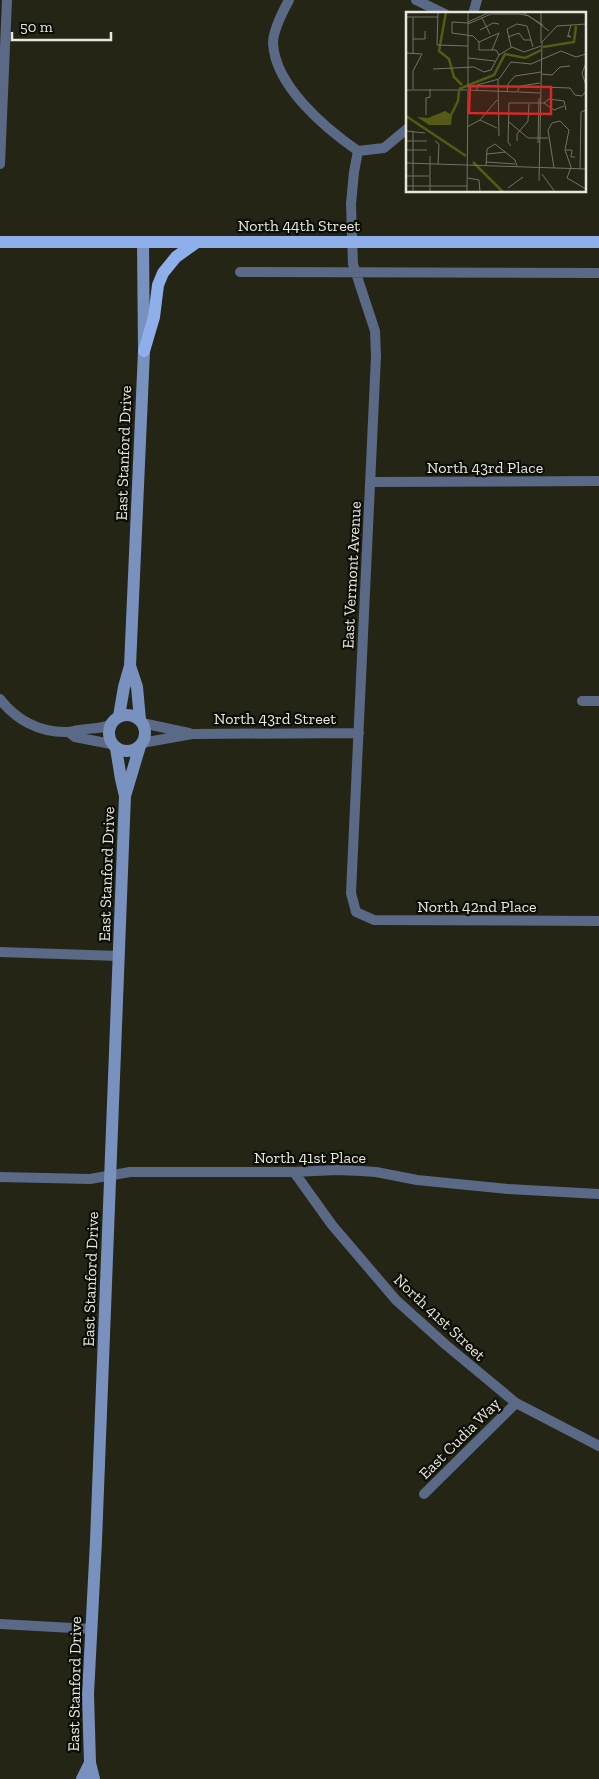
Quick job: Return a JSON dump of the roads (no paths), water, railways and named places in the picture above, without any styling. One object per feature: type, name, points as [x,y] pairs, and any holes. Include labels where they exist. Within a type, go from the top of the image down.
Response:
[{"type":"main road","name":"North 44th Street","points":[[0,242],[599,242]]},
{"type":"main road","points":[[144,351],[154,317],[158,285],[163,273],[176,256],[197,242]]},
{"type":"street","points":[[0,164],[6,0]]},
{"type":"street","points":[[289,0],[282,12],[273,41],[278,66],[291,88],[312,112],[358,151],[384,148],[406,130]]},
{"type":"street","points":[[416,0],[440,12]]},
{"type":"street","points":[[474,12],[478,0]]},
{"type":"street","name":"East Vermont Avenue","points":[[356,912],[351,892],[375,398],[375,331],[353,264],[351,204],[358,151]]},
{"type":"street","name":"East Stanford Drive","points":[[94,1779],[90,1763],[88,1694],[125,796],[114,746],[109,738],[130,666],[144,351],[143,242]]},
{"type":"street","points":[[240,272],[599,273]]},
{"type":"street","name":"North 43rd Place","points":[[371,482],[599,481]]},
{"type":"street","name":"East Stanford Drive","points":[[125,796],[145,734],[141,722],[137,687],[130,666]]},
{"type":"street","points":[[0,699],[13,714],[36,728],[50,731],[70,732],[102,728],[114,720],[131,715],[141,722]]},
{"type":"street","points":[[582,701],[599,701]]},
{"type":"street","name":"North 43rd Street","points":[[141,722],[192,734]]},
{"type":"street","points":[[70,732],[75,737],[128,751],[141,744]]},
{"type":"street","name":"North 43rd Street","points":[[141,744],[192,734],[359,733]]},
{"type":"street","name":"North 42nd Place","points":[[356,912],[374,920],[599,920]]},
{"type":"street","points":[[0,952],[119,956]]},
{"type":"street","name":"North 41st Place","points":[[0,1177],[90,1179],[130,1172],[294,1172],[337,1170],[369,1171],[417,1180],[508,1189],[599,1194]]},
{"type":"street","name":"North 41st Street","points":[[294,1172],[332,1225],[396,1300],[446,1346],[516,1403],[599,1446]]},
{"type":"street","name":"East Cudia Way","points":[[424,1494],[516,1403]]},
{"type":"street","points":[[0,1624],[91,1629]]},
{"type":"street","name":"East Stanford Drive","points":[[82,1779],[90,1763]]}]
